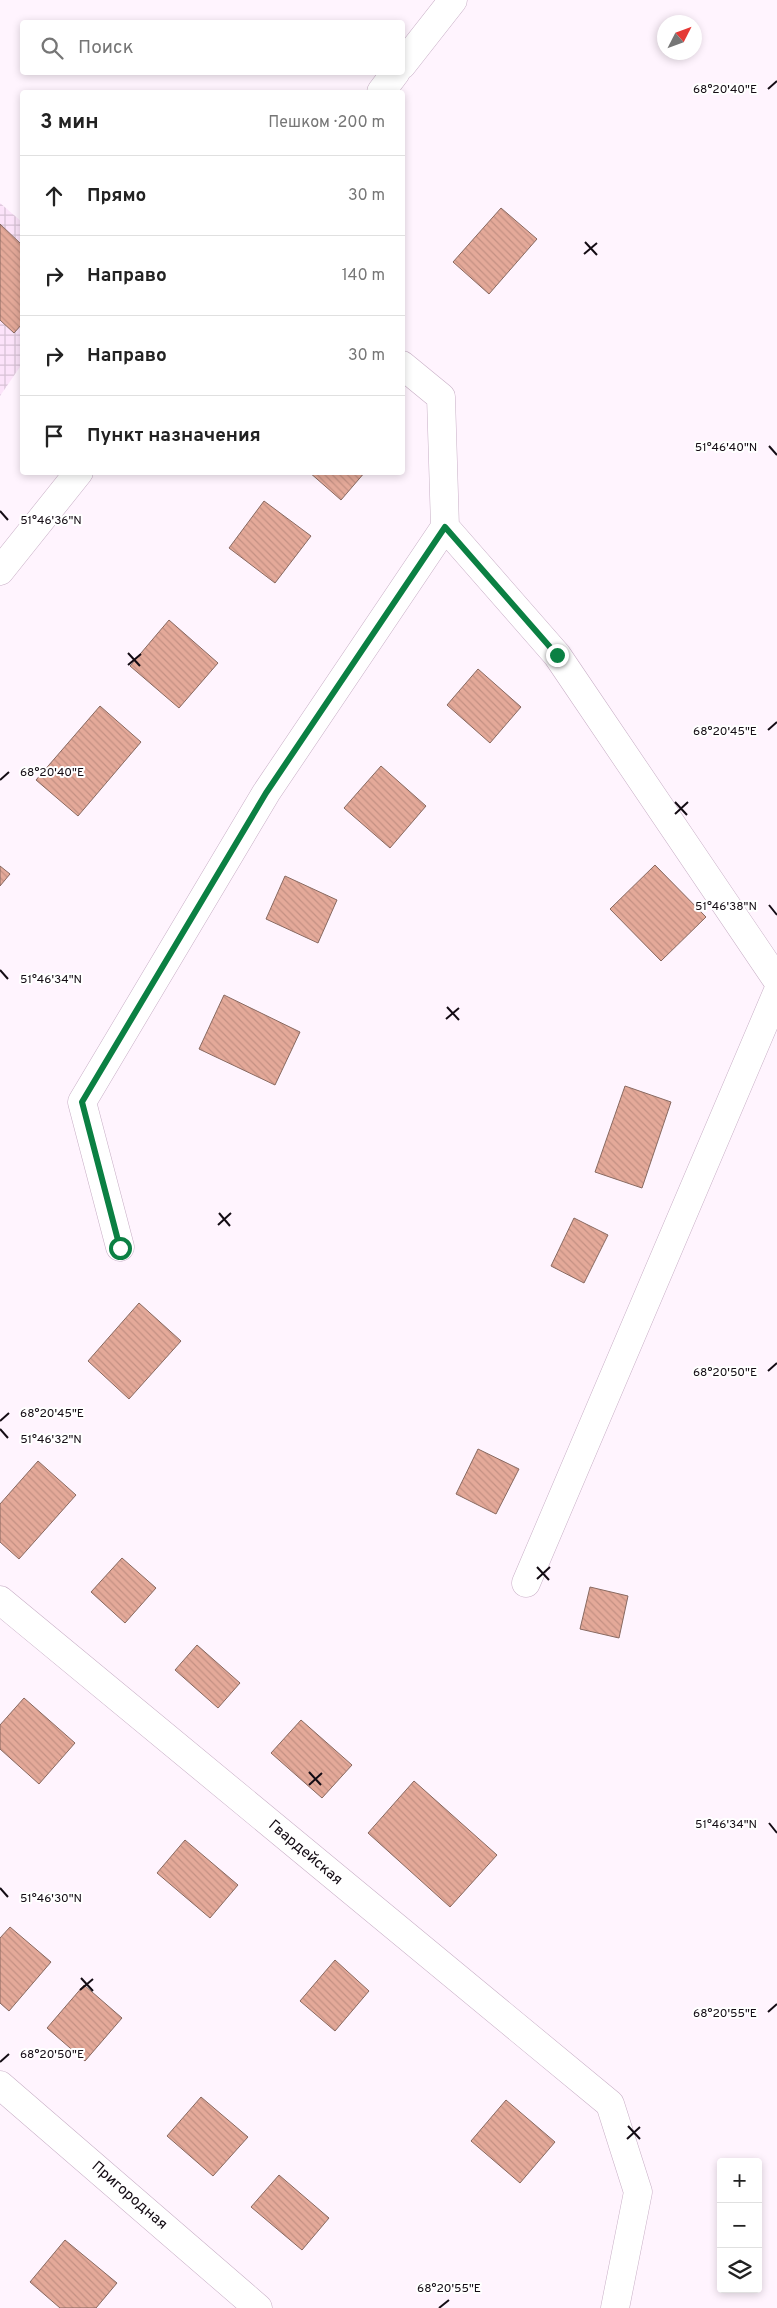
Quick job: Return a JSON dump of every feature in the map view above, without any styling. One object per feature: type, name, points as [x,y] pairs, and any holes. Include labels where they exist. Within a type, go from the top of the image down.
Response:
[{"type":"street","points":[[405,61],[453,0]]},
{"type":"street","points":[[382,90],[394,75]]},
{"type":"street","points":[[120,1248],[82,1102],[266,793],[445,527],[441,397],[405,367]]},
{"type":"street","points":[[0,571],[77,475]]},
{"type":"street","points":[[445,527],[557,655],[777,980]]},
{"type":"street","points":[[526,1583],[777,993]]},
{"type":"street","name":"Гвардейская","points":[[5,1615],[610,2104],[638,2192],[615,2308]]},
{"type":"street","name":"Пригородная","points":[[0,2085],[258,2308]]},
{"type":"shaded area","points":[[0,203],[20,220],[20,367],[0,396]]},
{"type":"building","points":[[501,208],[537,239],[489,294],[453,262]]},
{"type":"building","points":[[0,224],[20,243],[20,326],[14,333],[0,320]]},
{"type":"building","points":[[312,475],[362,475],[341,500]]},
{"type":"building","points":[[264,501],[311,536],[275,583],[229,548]]},
{"type":"building","points":[[169,620],[218,663],[179,708],[130,666]]},
{"type":"building","points":[[478,669],[521,707],[490,743],[447,705]]},
{"type":"building","points":[[100,706],[141,742],[78,816],[36,780]]},
{"type":"building","points":[[381,766],[426,806],[390,848],[344,808]]},
{"type":"building","points":[[655,865],[706,917],[661,961],[610,909]]},
{"type":"building","points":[[0,866],[10,874],[0,886]]},
{"type":"building","points":[[285,876],[337,900],[318,943],[266,919]]},
{"type":"building","points":[[224,995],[300,1032],[275,1085],[199,1049]]},
{"type":"building","points":[[625,1086],[671,1102],[642,1188],[595,1172]]},
{"type":"building","points":[[574,1218],[608,1235],[584,1283],[551,1266]]},
{"type":"building","points":[[139,1303],[181,1341],[129,1399],[88,1361]]},
{"type":"building","points":[[478,1449],[519,1469],[496,1514],[456,1494]]},
{"type":"building","points":[[38,1461],[76,1495],[19,1559],[0,1542],[0,1504]]},
{"type":"building","points":[[122,1558],[156,1588],[125,1623],[91,1592]]},
{"type":"building","points":[[590,1587],[628,1596],[619,1638],[580,1629]]},
{"type":"building","points":[[197,1645],[240,1683],[218,1708],[175,1670]]},
{"type":"building","points":[[24,1698],[75,1743],[39,1784],[0,1749],[0,1725]]},
{"type":"building","points":[[301,1720],[352,1765],[322,1798],[271,1753]]},
{"type":"building","points":[[414,1781],[497,1855],[450,1907],[368,1833]]},
{"type":"building","points":[[185,1840],[238,1885],[210,1918],[157,1873]]},
{"type":"building","points":[[10,1927],[51,1962],[9,2011],[0,2003],[0,1938]]},
{"type":"building","points":[[335,1960],[369,1991],[335,2031],[300,2001]]},
{"type":"building","points":[[84,1985],[122,2018],[85,2061],[47,2028]]},
{"type":"building","points":[[201,2097],[248,2137],[213,2176],[167,2136]]},
{"type":"building","points":[[506,2100],[555,2142],[520,2183],[471,2141]]},
{"type":"building","points":[[279,2175],[329,2218],[302,2250],[251,2207]]},
{"type":"building","points":[[65,2240],[117,2283],[96,2308],[60,2308],[30,2282]]},
{"type":"route","points":[[120,1248],[82,1102],[266,793],[445,527],[557,655]]}]
